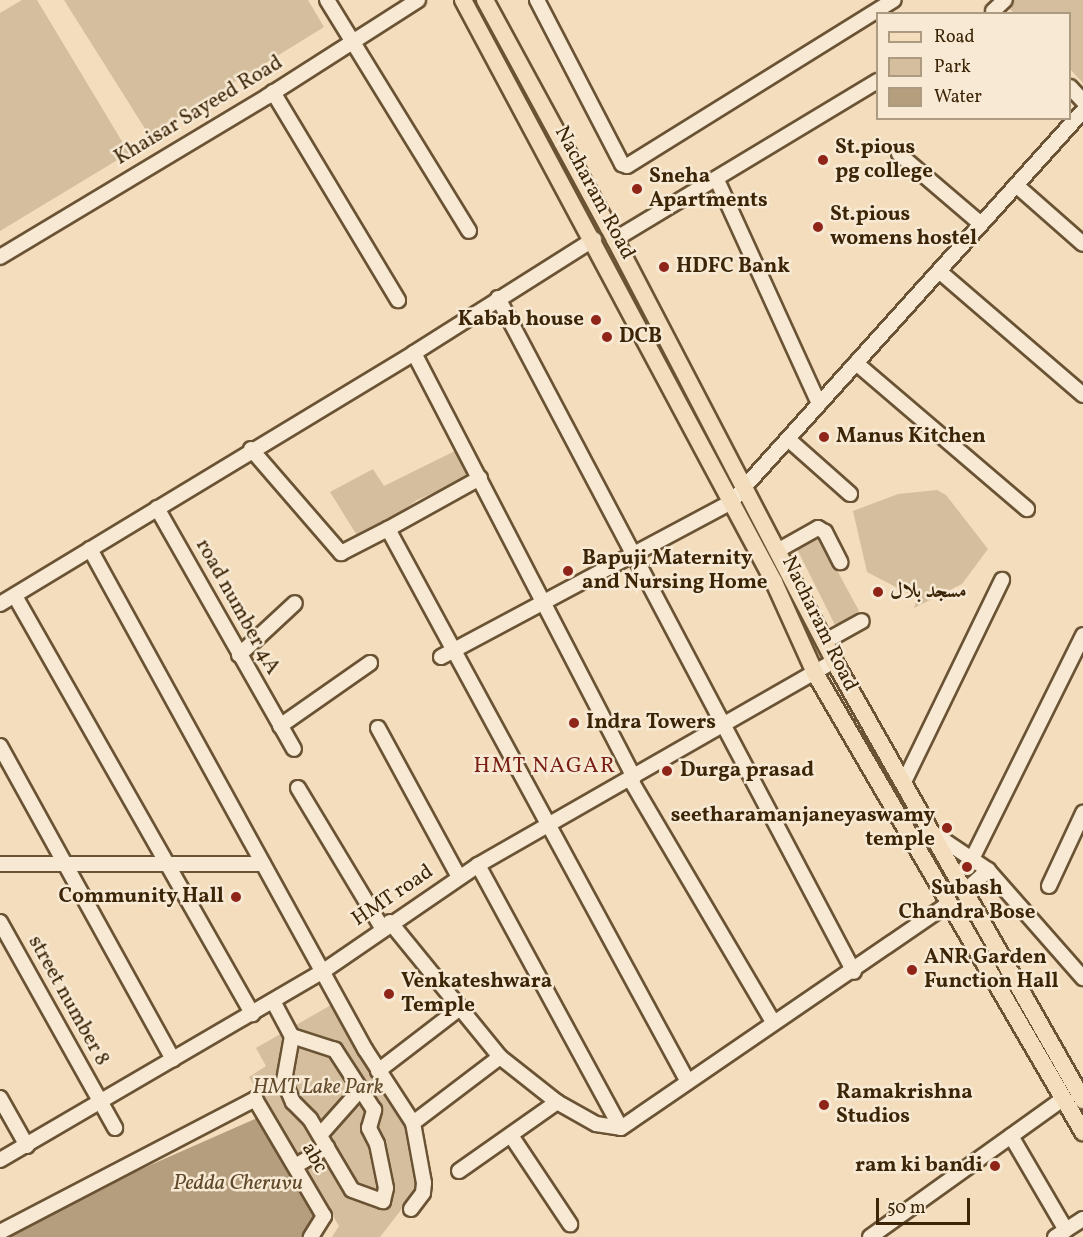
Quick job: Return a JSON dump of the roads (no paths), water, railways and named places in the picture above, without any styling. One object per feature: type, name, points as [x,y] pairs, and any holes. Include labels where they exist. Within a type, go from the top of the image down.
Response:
[{"type":"main road","name":"Nacharam Road","points":[[463,0],[594,239],[730,503],[774,582],[815,673],[948,904],[1056,1070],[1083,1100]]},
{"type":"main road","name":"Nacharam Road","points":[[485,0],[745,488],[834,661],[928,830],[966,890],[1056,1070],[1063,1099],[1083,1132]]},
{"type":"street","points":[[327,0],[470,231]]},
{"type":"street","name":"Khaisar Sayeed Road","points":[[0,257],[273,92],[418,0]]},
{"type":"street","points":[[537,0],[622,164],[627,166],[894,0]]},
{"type":"street","points":[[993,12],[1005,0]]},
{"type":"street","points":[[614,240],[876,82]]},
{"type":"street","points":[[1071,88],[1083,101]]},
{"type":"street","points":[[273,92],[398,300]]},
{"type":"street","points":[[441,657],[730,503],[1083,111]]},
{"type":"street","points":[[899,154],[981,224]]},
{"type":"street","points":[[717,180],[819,404]]},
{"type":"street","points":[[1016,185],[1083,244]]},
{"type":"street","points":[[0,604],[251,449],[414,353],[594,239]]},
{"type":"street","points":[[939,272],[1083,395]]},
{"type":"street","points":[[498,298],[854,972]]},
{"type":"street","points":[[414,353],[632,778],[774,1023]]},
{"type":"street","points":[[856,363],[1027,509]]},
{"type":"street","points":[[788,439],[850,494]]},
{"type":"street","points":[[251,449],[341,553],[480,478]]},
{"type":"street","name":"road number 4A","points":[[157,508],[294,749]]},
{"type":"street","points":[[777,551],[818,528],[825,532],[840,562]]},
{"type":"street","points":[[388,529],[688,1082]]},
{"type":"street","points":[[90,549],[322,972],[378,1071],[413,1123],[424,1183],[423,1193],[411,1209]]},
{"type":"street","points":[[903,784],[1002,579]]},
{"type":"street","points":[[15,596],[252,1014]]},
{"type":"street","points":[[239,655],[295,603]]},
{"type":"street","points":[[824,642],[862,621]]},
{"type":"street","points":[[972,859],[1080,650],[1083,635]]},
{"type":"street","name":"HMT road","points":[[0,1160],[322,972],[386,925],[478,865],[725,727],[834,661]]},
{"type":"street","points":[[280,726],[370,663]]},
{"type":"street","points":[[378,728],[459,877]]},
{"type":"street","points":[[0,746],[173,1059]]},
{"type":"street","points":[[298,788],[386,925],[500,1057],[557,1102],[596,1124],[621,1128],[774,1023],[854,972],[948,904]]},
{"type":"street","points":[[1049,886],[1083,813]]},
{"type":"street","points":[[928,830],[988,870],[1083,978]]},
{"type":"street","points":[[0,864],[263,864]]},
{"type":"street","points":[[478,865],[621,1128]]},
{"type":"street","points":[[966,890],[988,870]]},
{"type":"street","name":"street number 8","points":[[0,922],[115,1128]]},
{"type":"street","points":[[273,1001],[292,1036],[284,1081],[293,1102],[323,1141],[352,1190],[386,1207],[386,1188],[377,1144],[369,1128],[374,1110],[360,1090],[346,1061],[335,1050],[292,1036]]},
{"type":"street","points":[[378,1071],[460,1008]]},
{"type":"street","points":[[413,1123],[500,1057]]},
{"type":"street","points":[[297,1164],[323,1141],[360,1090]]},
{"type":"street","points":[[0,1098],[27,1146]]},
{"type":"street","name":"abc","points":[[0,1232],[255,1099],[324,1216],[311,1237]]},
{"type":"street","points":[[870,1237],[1063,1099]]},
{"type":"street","points":[[459,1171],[512,1137],[557,1102]]},
{"type":"street","points":[[1011,1136],[1061,1233],[1083,1218]]},
{"type":"street","points":[[512,1137],[570,1224]]},
{"type":"water","name":"Pedda Cheruvu","points":[[257,1118],[326,1220],[313,1237],[9,1237],[71,1200]]},
{"type":"place","name":"St.pious pg college","points":[[823,160]]},
{"type":"place","name":"Sneha Apartments","points":[[637,189]]},
{"type":"place","name":"St.pious womens hostel","points":[[818,227]]},
{"type":"place","name":"HDFC Bank","points":[[664,267]]},
{"type":"place","name":"Kabab house","points":[[596,320]]},
{"type":"place","name":"DCB","points":[[607,337]]},
{"type":"place","name":"Manus Kitchen","points":[[824,437]]},
{"type":"place","name":"Bapuji Maternity and Nursing Home","points":[[568,571]]},
{"type":"place","name":"مسجد بلال","points":[[878,592]]},
{"type":"place","name":"Indra Towers","points":[[574,723]]},
{"type":"place","name":"Durga prasad","points":[[667,771]]},
{"type":"place","name":"seetharamanjaneyaswamy temple","points":[[947,828]]},
{"type":"place","name":"Subash Chandra Bose","points":[[967,867]]},
{"type":"place","name":"Community Hall","points":[[236,897]]},
{"type":"place","name":"ANR Garden Function Hall","points":[[912,970]]},
{"type":"place","name":"Venkateshwara Temple","points":[[389,994]]},
{"type":"place","name":"Ramakrishna Studios","points":[[824,1105]]},
{"type":"place","name":"ram ki bandi","points":[[995,1166]]},
{"type":"district","name":"HMT NAGAR","points":[[545,767]]},
{"type":"park label","name":"HMT Lake Park","points":[[318,1088]]}]
